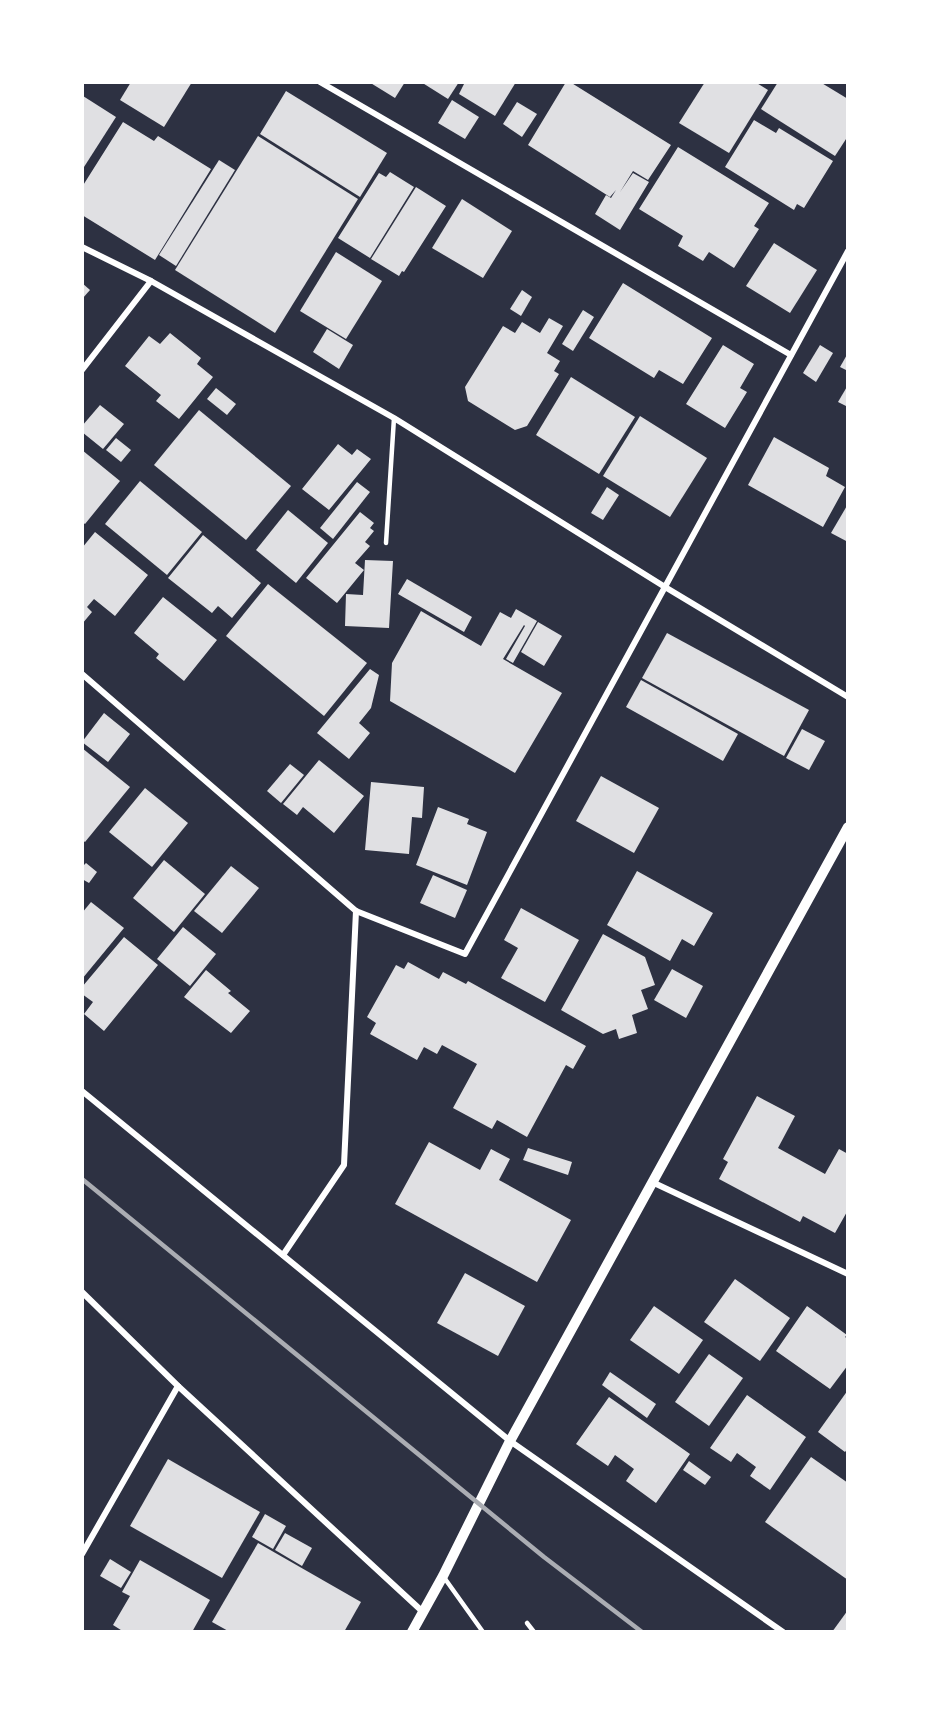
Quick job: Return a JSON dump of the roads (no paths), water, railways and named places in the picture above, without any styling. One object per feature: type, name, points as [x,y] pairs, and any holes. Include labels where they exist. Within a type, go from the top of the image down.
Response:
[{"type":"street","points":[[320,82],[791,355]]},
{"type":"street","points":[[82,247],[151,280],[393,418],[665,587],[848,697]]},
{"type":"street","points":[[82,674],[356,911],[465,954],[848,251]]},
{"type":"street","points":[[82,370],[151,280]]},
{"type":"street","points":[[412,1632],[443,1576],[510,1441],[848,827]]},
{"type":"street","points":[[283,1255],[344,1165],[356,911]]},
{"type":"street","points":[[82,1091],[510,1441],[783,1632]]},
{"type":"street","points":[[652,1182],[848,1274]]},
{"type":"street","points":[[82,1292],[178,1386],[423,1612]]},
{"type":"street","points":[[82,1554],[178,1386]]},
{"type":"lane","points":[[386,543],[393,418]]},
{"type":"lane","points":[[443,1576],[483,1632]]},
{"type":"lane","points":[[527,1623],[534,1632]]},
{"type":"railway","points":[[82,1179],[544,1557],[642,1632]]}]
